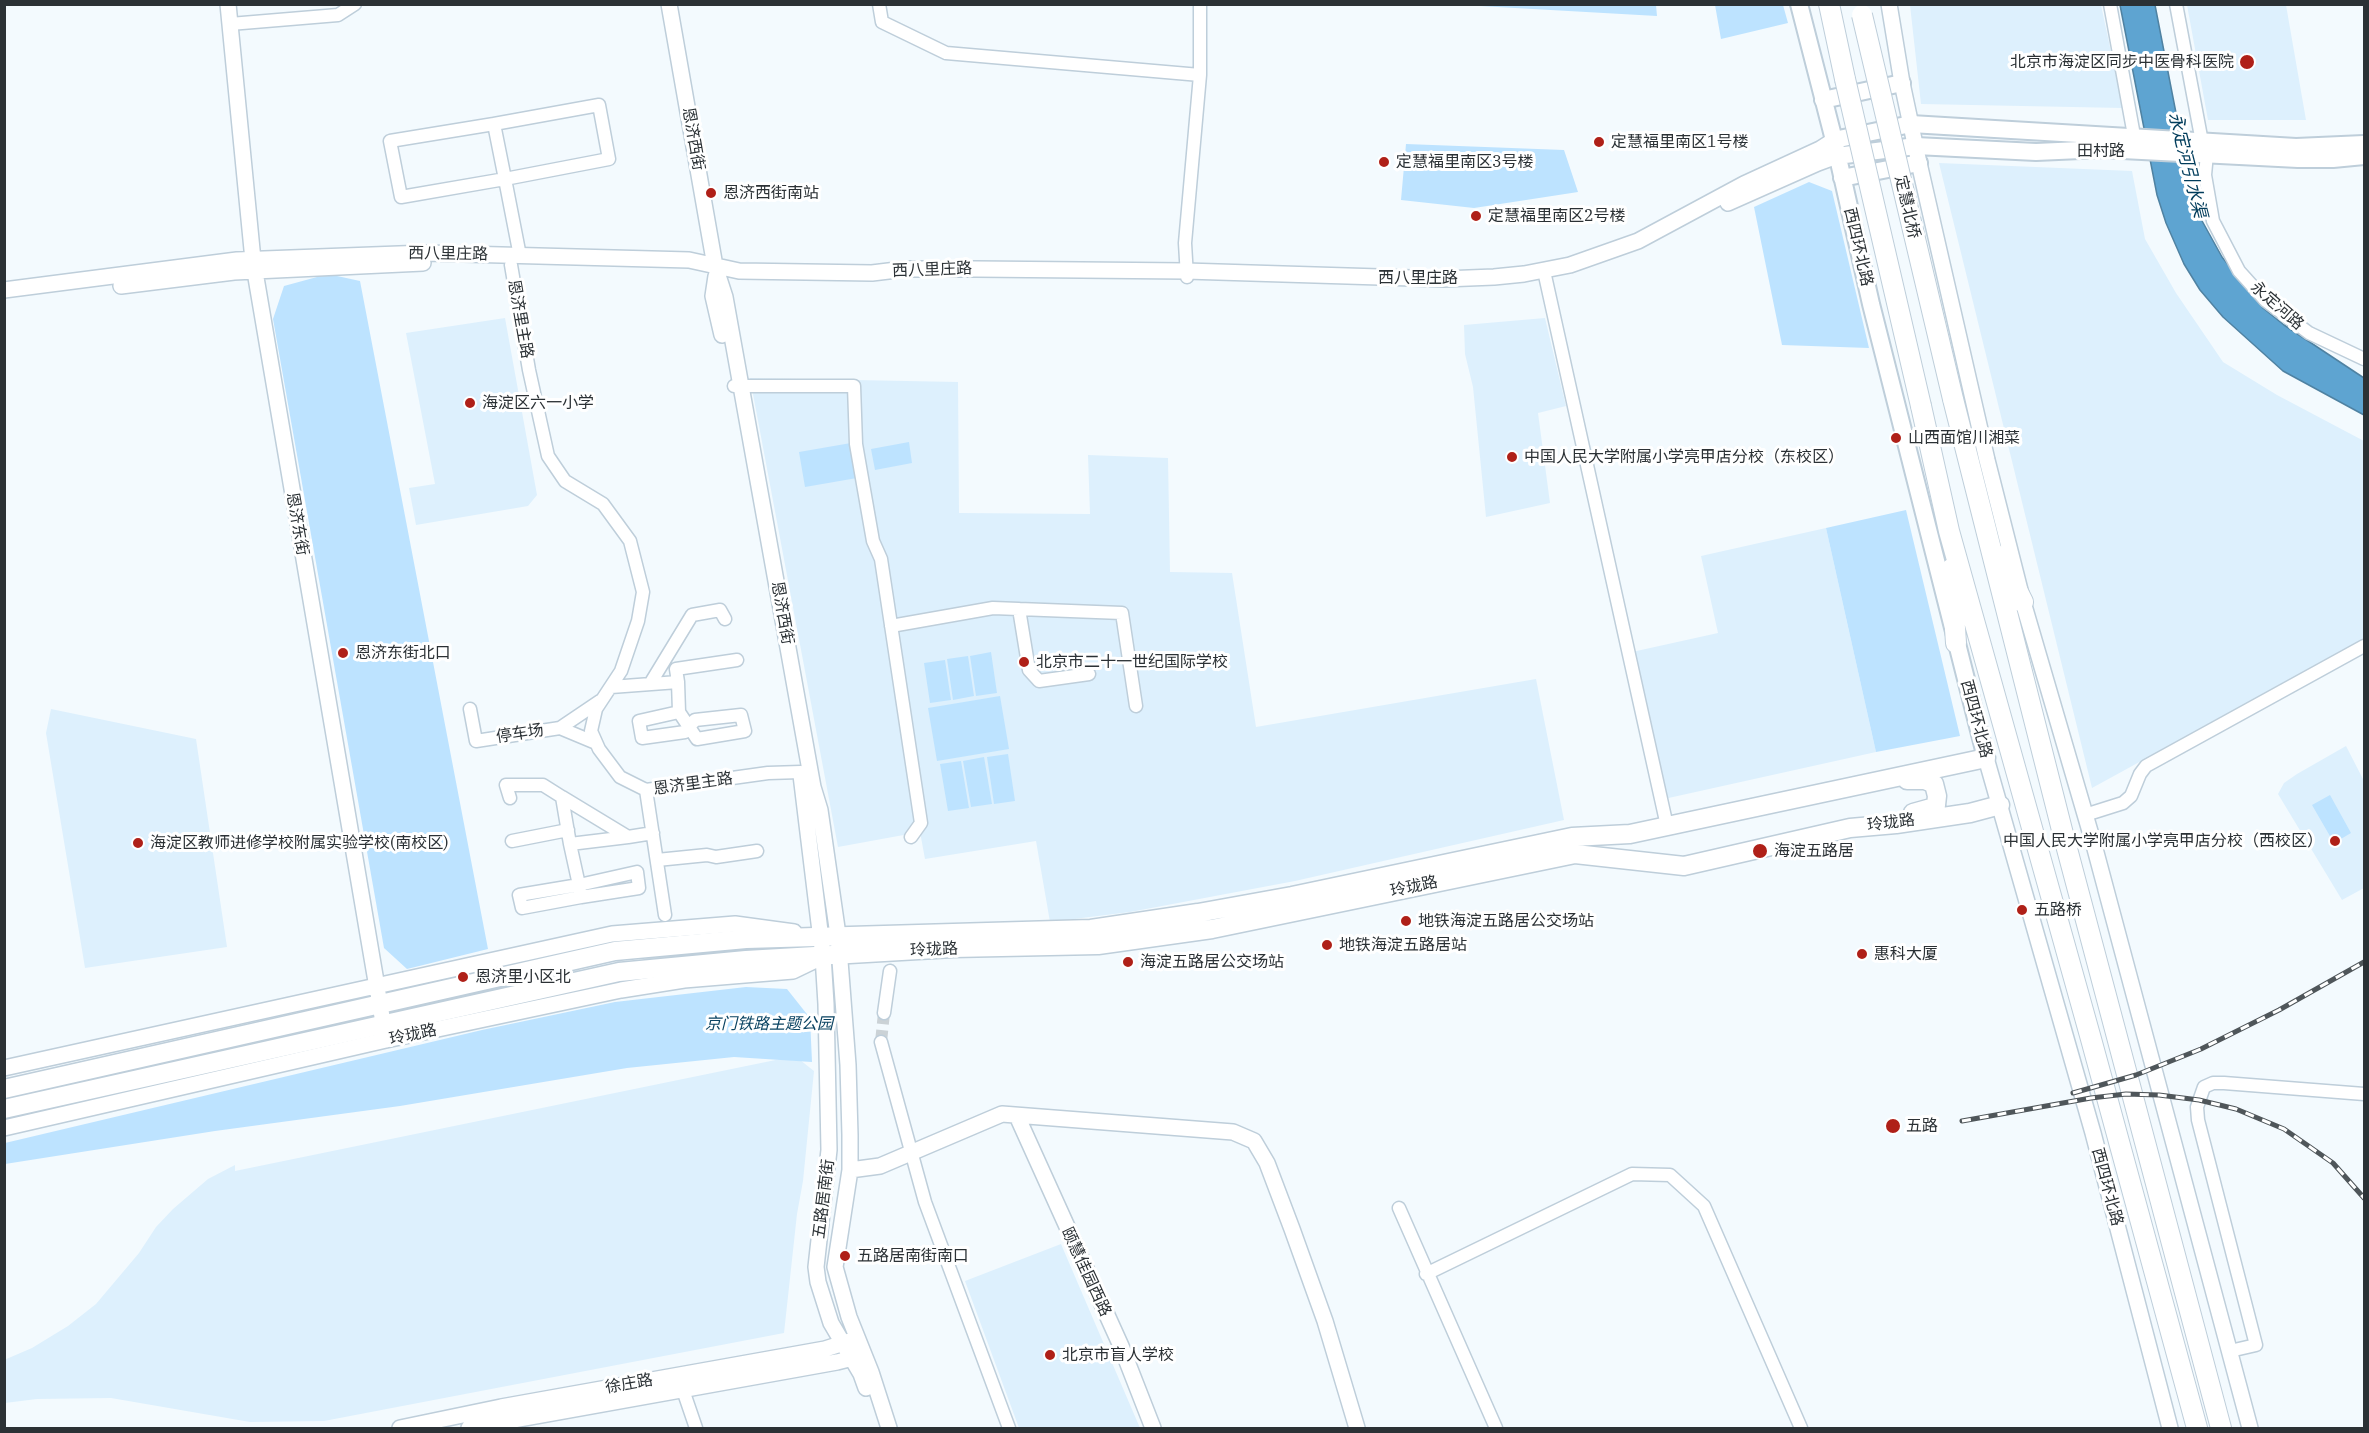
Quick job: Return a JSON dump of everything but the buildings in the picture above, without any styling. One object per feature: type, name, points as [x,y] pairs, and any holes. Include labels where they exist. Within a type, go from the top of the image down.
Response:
[{"type":"highway","points":[[1822,4],[1837,46]]},
{"type":"highway","points":[[1829,4],[1837,46]]},
{"type":"highway","name":"定慧北桥","points":[[1861,10],[1982,519]]},
{"type":"highway","name":"定慧北桥","points":[[1837,46],[1921,406]]},
{"type":"highway","name":"西四环北路","points":[[1921,406],[1949,531],[2197,1428]]},
{"type":"highway","points":[[1982,519],[2023,602]]},
{"type":"highway","points":[[1982,519],[2221,1428]]},
{"type":"highway","points":[[1949,531],[1956,644]]},
{"type":"main road","name":"西四环北路","points":[[1799,4],[1836,148],[1870,304],[1986,758]]},
{"type":"main road","points":[[1823,100],[1902,83]]},
{"type":"main road","name":"田村路","points":[[1836,148],[1911,124],[2139,140],[2298,159],[2364,156]]},
{"type":"main road","name":"田村路","points":[[1836,148],[1918,155],[2036,152],[2103,149],[2139,140]]},
{"type":"main road","name":"田村路","points":[[2200,148],[2364,144]]},
{"type":"main road","points":[[1842,178],[1918,155]]},
{"type":"main road","name":"玲珑路","points":[[4,1089],[152,1057],[379,994],[615,951],[746,939],[1091,928],[1198,913],[1292,896],[1572,837],[1630,834],[1986,758]]},
{"type":"main road","points":[[1850,828],[1936,805],[1937,796],[1934,784],[1925,780],[1882,780]]},
{"type":"main road","name":"玲珑路","points":[[4,1109],[385,1032],[619,972],[747,960],[953,948],[1098,945],[1212,929],[1575,854],[1684,866],[1850,828],[1896,824],[2000,806]]},
{"type":"street","name":"恩济东街","points":[[228,4],[255,265],[267,349],[385,1032]]},
{"type":"street","points":[[230,24],[338,15],[356,4]]},
{"type":"street","name":"恩济西街","points":[[669,4],[716,269],[714,296],[737,386],[813,787],[820,810],[832,955]]},
{"type":"street","points":[[879,4],[882,22],[946,54],[1200,75]]},
{"type":"street","points":[[1187,274],[1185,243],[1200,75],[1200,4]]},
{"type":"street","points":[[1889,4],[1902,83],[1987,460],[2023,602],[2085,815],[2250,1428]]},
{"type":"street","points":[[2110,4],[2139,140]]},
{"type":"street","name":"永定河路","points":[[2176,4],[2213,220],[2239,271],[2266,301],[2308,333],[2364,359]]},
{"type":"street","points":[[599,105],[609,159],[401,197],[390,141],[494,124],[599,105]]},
{"type":"street","name":"恩济里主路","points":[[494,124],[505,179],[529,370],[548,456],[565,481],[603,504],[630,541],[643,592],[621,671],[596,709],[591,731],[596,743],[620,777],[646,790],[768,773],[801,772]]},
{"type":"street","name":"西八里庄路","points":[[4,290],[255,265],[515,261],[716,269],[738,278],[874,280],[908,275],[1187,274],[1466,285],[1493,284],[1544,274],[1638,241],[1744,184],[1820,149],[1836,148]]},
{"type":"street","name":"西八里庄路","points":[[4,300],[255,265]]},
{"type":"street","points":[[1544,274],[1667,826]]},
{"type":"street","points":[[737,386],[854,386],[856,444],[873,541],[881,559],[921,823],[910,837]]},
{"type":"street","name":"恩济西街","points":[[737,386],[830,935]]},
{"type":"street","points":[[891,626],[993,608],[1122,613],[1136,706]]},
{"type":"street","points":[[1019,609],[1029,670],[1039,681],[1089,674]]},
{"type":"street","points":[[650,684],[692,615],[720,610],[725,619]]},
{"type":"street","points":[[2085,815],[2123,804],[2131,796],[2146,766],[2364,646]]},
{"type":"street","points":[[679,712],[639,721],[642,738],[685,732],[689,727],[679,712],[676,669],[737,660]]},
{"type":"street","points":[[611,687],[678,682]]},
{"type":"street","points":[[560,728],[603,698]]},
{"type":"street","name":"停车场","points":[[470,709],[476,741],[560,728]]},
{"type":"street","points":[[560,728],[596,743]]},
{"type":"street","name":"西四环北路","points":[[1986,758],[2093,1133],[2170,1428]]},
{"type":"street","points":[[510,798],[506,785],[543,784],[628,837]]},
{"type":"street","points":[[646,790],[665,915]]},
{"type":"street","points":[[562,797],[580,891]]},
{"type":"street","points":[[512,841],[568,830]]},
{"type":"street","points":[[570,844],[653,833]]},
{"type":"street","points":[[657,860],[707,855],[716,857],[757,851]]},
{"type":"street","name":"五路居南街","points":[[832,955],[848,1065],[850,1170],[836,1267],[850,1341],[889,1428]]},
{"type":"street","name":"五路居南街","points":[[832,955],[830,1150],[816,1267],[818,1282],[831,1323],[850,1341]]},
{"type":"street","points":[[884,1013],[890,971]]},
{"type":"street","name":"玲珑路","points":[[4,1068],[379,994]]},
{"type":"street","name":"玲珑路","points":[[4,1128],[385,1032]]},
{"type":"street","points":[[880,1042],[925,1202],[1009,1428]]},
{"type":"street","points":[[2230,1351],[2256,1345],[2198,1120],[2197,1107],[2204,1087],[2213,1083],[2224,1083],[2364,1094]]},
{"type":"street","points":[[850,1170],[880,1166],[1002,1114],[1233,1132],[1254,1141],[1267,1163],[1292,1228],[1325,1322],[1357,1428]]},
{"type":"street","name":"颐慧佳园西路","points":[[1017,1116],[1121,1346],[1153,1428]]},
{"type":"street","points":[[1426,1274],[1632,1174],[1670,1175],[1704,1206],[1801,1428]]},
{"type":"street","points":[[1399,1208],[1426,1274],[1496,1428]]},
{"type":"street","name":"徐庄路","points":[[472,1425],[825,1349],[850,1341]]},
{"type":"street","name":"五路居南街","points":[[858,1357],[861,1374],[879,1428]]},
{"type":"street","name":"徐庄路","points":[[400,1428],[472,1425],[683,1390],[858,1357]]},
{"type":"street","points":[[683,1390],[696,1428]]},
{"type":"shaded area","points":[[1910,5],[2101,5],[2123,108],[1921,104]]},
{"type":"shaded area","points":[[2120,5],[2155,5],[2191,190],[2201,219],[2222,257],[2263,308],[2284,325],[2364,378],[2364,415],[2283,371],[2223,317],[2200,290],[2184,264],[2166,223],[2157,195]]},
{"type":"shaded area","name":"北京市海淀区同步中医骨科医院","points":[[2187,5],[2286,5],[2306,120],[2208,120]]},
{"type":"shaded area","points":[[1939,163],[2132,171],[2145,239],[2176,293],[2223,362],[2277,395],[2364,441],[2364,639],[2092,788]]},
{"type":"shaded area","name":"海淀区六一小学","points":[[505,318],[537,495],[528,506],[416,525],[409,488],[435,484],[406,333]]},
{"type":"shaded area","name":"中国人民大学附属小学亮甲店分校（东校区）","points":[[1545,318],[1566,406],[1538,413],[1550,503],[1486,517],[1473,387],[1465,354],[1464,325]]},
{"type":"shaded area","points":[[750,378],[958,382],[959,513],[1090,514],[1088,455],[1168,458],[1170,572],[1232,573],[1256,727],[1536,679],[1564,820],[1295,881],[1130,912],[1050,922],[1036,841],[925,859],[920,832],[838,847]]},
{"type":"shaded area","points":[[1826,528],[1876,752],[1664,799],[1632,652],[1718,633],[1701,556]]},
{"type":"shaded area","name":"海淀区教师进修学校附属实验学校(南校区)","points":[[51,709],[196,739],[227,947],[85,968],[46,733]]},
{"type":"shaded area","name":"中国人民大学附属小学亮甲店分校（西校区）","points":[[2346,746],[2364,781],[2364,888],[2342,900],[2278,794],[2284,783]]},
{"type":"shaded area","points":[[795,1056],[814,1071],[784,1333],[324,1421],[250,1422],[111,1398],[37,1399],[5,1403],[4,1360],[32,1348],[68,1326],[96,1304],[139,1253],[156,1227],[173,1209],[208,1179],[235,1165],[235,1171]]},
{"type":"shaded area","name":"北京市盲人学校","points":[[1061,1244],[1140,1428],[1019,1428],[965,1281]]},
{"type":"green space","points":[[1462,5],[1656,5],[1657,16]]},
{"type":"green space","points":[[1715,5],[1783,5],[1788,23],[1721,39]]},
{"type":"green space","points":[[1406,144],[1564,150],[1578,192],[1474,208],[1401,200]]},
{"type":"green space","points":[[1809,182],[1832,191],[1869,348],[1782,345],[1754,207]]},
{"type":"green space","points":[[328,274],[360,281],[488,949],[407,969],[384,948],[273,319],[284,286]]},
{"type":"green space","points":[[909,442],[912,463],[875,470],[871,449]]},
{"type":"green space","points":[[851,443],[857,478],[805,487],[799,452]]},
{"type":"green space","points":[[1906,510],[1960,736],[1876,752],[1826,528]]},
{"type":"green space","points":[[991,652],[997,693],[976,696],[970,656]]},
{"type":"green space","points":[[968,656],[974,696],[953,700],[947,659]]},
{"type":"green space","points":[[945,660],[951,700],[930,703],[924,663]]},
{"type":"green space","points":[[1000,696],[1009,749],[937,761],[928,708]]},
{"type":"green space","points":[[1008,754],[1015,801],[994,804],[987,757]]},
{"type":"green space","points":[[984,757],[992,804],[971,807],[963,761]]},
{"type":"green space","points":[[961,761],[969,808],[948,811],[940,764]]},
{"type":"green space","points":[[2330,795],[2351,833],[2334,843],[2312,805]]},
{"type":"green space","name":"京门铁路主题公园","points":[[746,987],[787,989],[810,1018],[812,1062],[734,1057],[627,1068],[400,1106],[215,1131],[5,1164],[5,1143],[482,1030],[615,1002]]},
{"type":"tunnel","points":[[881,1042],[884,1013]]},
{"type":"railway","points":[[2073,1093],[2136,1075],[2201,1049],[2279,1010],[2364,962]]},
{"type":"railway","points":[[1962,1121],[2126,1094],[2199,1100],[2236,1109],[2284,1129],[2333,1163],[2364,1198]]},
{"type":"place","name":"北京市海淀区同步中医骨科医院","points":[[2247,62]]},
{"type":"place","name":"定慧福里南区1号楼","points":[[1599,142]]},
{"type":"place","name":"定慧福里南区3号楼","points":[[1384,162]]},
{"type":"place","name":"恩济西街南站","points":[[711,193]]},
{"type":"place","name":"定慧福里南区2号楼","points":[[1476,216]]},
{"type":"place","name":"海淀区六一小学","points":[[470,403]]},
{"type":"place","name":"山西面馆川湘菜","points":[[1896,438]]},
{"type":"place","name":"中国人民大学附属小学亮甲店分校（东校区）","points":[[1512,457]]},
{"type":"place","name":"恩济东街北口","points":[[343,653]]},
{"type":"place","name":"北京市二十一世纪国际学校","points":[[1024,662]]},
{"type":"place","name":"中国人民大学附属小学亮甲店分校（西校区）","points":[[2335,841]]},
{"type":"place","name":"海淀区教师进修学校附属实验学校(南校区)","points":[[138,843]]},
{"type":"place","name":"海淀五路居","points":[[1760,851]]},
{"type":"place","name":"五路桥","points":[[2022,910]]},
{"type":"place","name":"地铁海淀五路居公交场站","points":[[1406,921]]},
{"type":"place","name":"地铁海淀五路居站","points":[[1327,945]]},
{"type":"place","name":"惠科大厦","points":[[1862,954]]},
{"type":"place","name":"海淀五路居公交场站","points":[[1128,962]]},
{"type":"place","name":"恩济里小区北","points":[[463,977]]},
{"type":"place","name":"五路","points":[[1893,1126]]},
{"type":"place","name":"五路居南街南口","points":[[845,1256]]},
{"type":"place","name":"北京市盲人学校","points":[[1050,1355]]},
{"type":"water label","name":"永定河引水渠","points":[[2187,165]]}]
